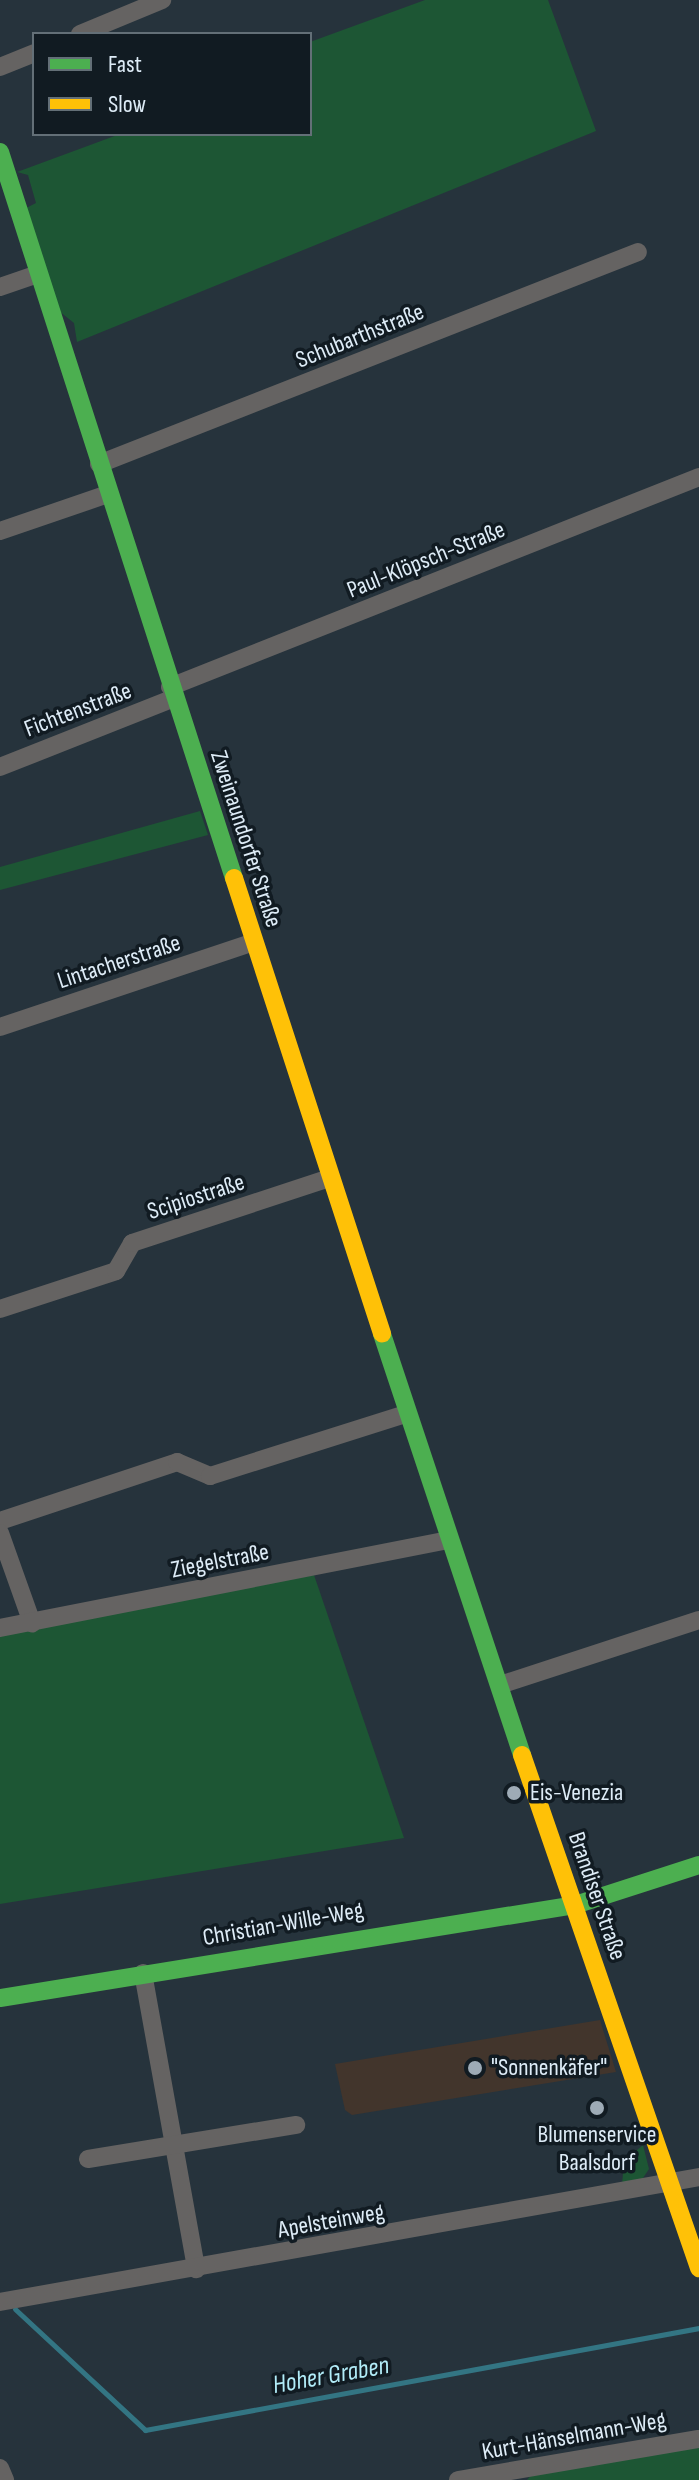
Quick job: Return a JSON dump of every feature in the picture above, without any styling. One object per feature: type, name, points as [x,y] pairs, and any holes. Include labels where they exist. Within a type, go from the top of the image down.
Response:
[{"type":"street","points":[[85,32],[162,0]]},
{"type":"street","points":[[0,67],[32,54]]},
{"type":"street","name":"Zweinaundorfer Straße","points":[[0,152],[172,693],[448,1540]]},
{"type":"street","name":"Schubarthstraße","points":[[99,464],[638,252]]},
{"type":"street","points":[[0,287],[38,274]]},
{"type":"street","name":"Paul-Klöpsch-Straße","points":[[172,693],[699,477]]},
{"type":"street","points":[[0,531],[108,494]]},
{"type":"street","name":"Fichtenstraße","points":[[0,767],[172,693]]},
{"type":"street","name":"Lintacherstraße","points":[[0,1027],[254,942]]},
{"type":"street","name":"Scipiostraße","points":[[0,1309],[116,1271],[132,1243],[330,1178]]},
{"type":"street","points":[[0,1521],[177,1462],[210,1476],[406,1414]]},
{"type":"street","points":[[0,1533],[13,1579],[32,1623]]},
{"type":"street","name":"Ziegelstraße","points":[[0,1628],[448,1540]]},
{"type":"street","name":"Brandiser Straße","points":[[448,1540],[699,2268]]},
{"type":"street","points":[[500,1685],[699,1620]]},
{"type":"street","name":"Christian-Wille-Weg","points":[[0,1998],[575,1905],[699,1865]]},
{"type":"street","points":[[143,1973],[196,2269]]},
{"type":"street","points":[[88,2159],[296,2125]]},
{"type":"street","name":"Apelsteinweg","points":[[0,2302],[671,2186],[699,2177]]},
{"type":"street","name":"Kurt-Hänselmann-Weg","points":[[458,2480],[514,2476],[699,2439]]},
{"type":"street","points":[[0,2468],[5,2480]]},
{"type":"shaded area","name":"\"Sonnenkäfer\"","points":[[600,2020],[616,2072],[352,2115],[345,2110],[335,2064]]},
{"type":"green space","points":[[425,0],[548,0],[596,131],[77,342],[74,323],[59,311],[26,208],[36,203],[28,175],[17,172],[115,136],[312,136],[312,41]]},
{"type":"green space","points":[[200,811],[208,835],[0,890],[0,867]]},
{"type":"green space","points":[[314,1575],[404,1838],[0,1904],[0,1632]]},
{"type":"green space","points":[[643,2145],[649,2169],[641,2181],[622,2185],[624,2161]]},
{"type":"green space","points":[[699,2445],[699,2480],[527,2480],[532,2474]]},
{"type":"waterway","name":"Hoher Graben","points":[[15,2309],[145,2430],[699,2328]]},
{"type":"traffic: fast","points":[[0,152],[234,878]]},
{"type":"traffic: fast","points":[[382,1334],[522,1755]]},
{"type":"traffic: fast","points":[[0,1998],[575,1905],[699,1865]]},
{"type":"traffic: slow","points":[[234,878],[382,1334]]},
{"type":"traffic: slow","points":[[522,1755],[699,2268]]},
{"type":"place","name":"Eis-Venezia","points":[[514,1793]]},
{"type":"place","name":"\"Sonnenkäfer\"","points":[[475,2068]]},
{"type":"place","name":"Blumenservice Baalsdorf","points":[[597,2108]]}]
